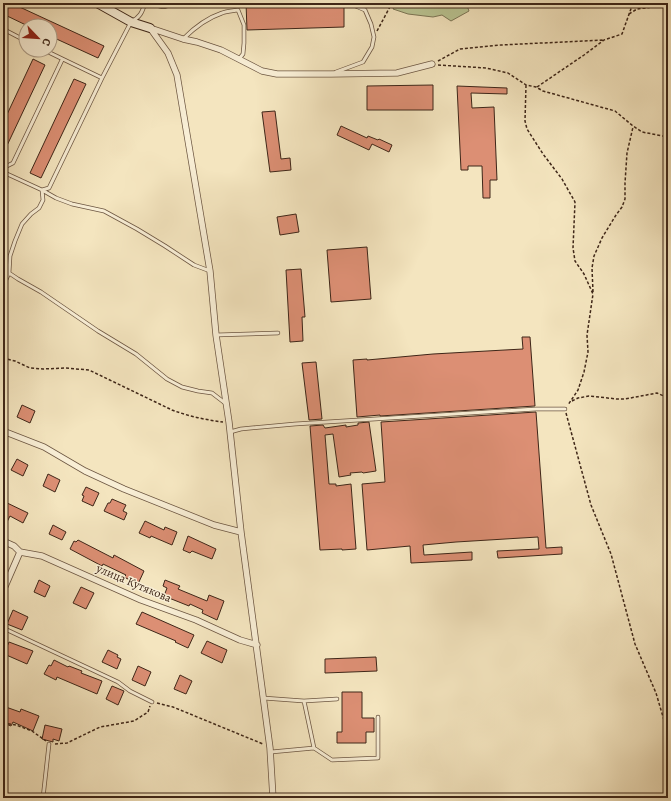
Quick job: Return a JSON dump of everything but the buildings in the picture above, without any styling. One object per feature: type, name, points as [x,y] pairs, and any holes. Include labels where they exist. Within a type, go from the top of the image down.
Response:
[{"type":"street","points":[[97,3],[131,22],[221,50],[262,71],[277,74],[397,73],[432,64]]},
{"type":"street","points":[[150,28],[168,53],[177,75],[210,271],[216,335],[229,422],[270,750],[273,798]]},
{"type":"street","points":[[3,431],[44,447],[85,471],[124,489],[214,525],[242,532]]},
{"type":"street","name":"улица Кутякова","points":[[3,541],[14,546],[20,552],[42,556],[141,600],[196,620],[240,640],[257,645]]},
{"type":"street","points":[[3,591],[20,552]]},
{"type":"lane","points":[[42,190],[49,188],[102,78],[131,22],[138,18],[143,9],[144,3]]},
{"type":"lane","points":[[152,3],[162,7],[172,3]]},
{"type":"lane","points":[[331,74],[363,62],[372,47],[374,37],[371,24],[365,10],[351,4]]},
{"type":"lane","points":[[183,39],[192,30],[207,20],[223,13],[238,10],[244,25],[243,54],[239,59]]},
{"type":"lane","points":[[3,29],[18,37]]},
{"type":"lane","points":[[58,58],[102,78]]},
{"type":"lane","points":[[3,168],[13,163],[62,60]]},
{"type":"lane","points":[[3,178],[4,173],[56,198],[72,204],[104,212],[143,232],[194,265],[210,271]]},
{"type":"lane","points":[[3,286],[9,273],[10,256],[14,241],[22,224],[39,208],[43,200],[42,190]]},
{"type":"lane","points":[[9,273],[136,354],[167,379],[182,387],[212,393],[226,403]]},
{"type":"lane","points":[[216,335],[278,333]]},
{"type":"lane","points":[[230,432],[241,429],[295,424],[536,409],[565,409]]},
{"type":"lane","points":[[3,628],[118,682],[130,691],[152,702]]},
{"type":"lane","points":[[263,698],[304,701],[337,699]]},
{"type":"lane","points":[[304,701],[314,748]]},
{"type":"lane","points":[[270,750],[314,748],[332,760],[378,758],[378,717]]},
{"type":"lane","points":[[43,798],[49,744]]},
{"type":"path","points":[[374,37],[392,3]]},
{"type":"path","points":[[432,64],[460,49],[500,45],[604,40],[622,34],[633,3]]},
{"type":"path","points":[[629,14],[637,9],[668,5]]},
{"type":"path","points":[[536,87],[584,56],[604,40]]},
{"type":"path","points":[[432,64],[486,68],[508,73],[526,85],[536,87],[543,91],[616,111],[642,132],[668,137]]},
{"type":"path","points":[[526,85],[525,121],[535,141],[562,179],[575,202],[574,248],[576,261],[593,294]]},
{"type":"path","points":[[633,126],[628,153],[625,198],[622,207],[602,238],[594,256],[592,268],[593,294],[588,335],[588,352],[584,372],[578,390],[565,409],[591,505],[611,554],[635,644],[656,693],[666,727],[668,741]]},
{"type":"path","points":[[3,360],[7,359],[15,361],[30,368],[65,368],[88,370],[172,410],[216,421],[229,422]]},
{"type":"path","points":[[572,400],[589,396],[625,399],[657,393],[668,398]]},
{"type":"path","points":[[3,723],[16,725],[32,731],[49,744],[67,743],[100,727],[134,721],[148,712],[152,702],[173,707],[270,750]]},
{"type":"green space","points":[[396,3],[466,3],[469,11],[451,21],[442,15],[433,17],[408,14],[393,9]]}]
